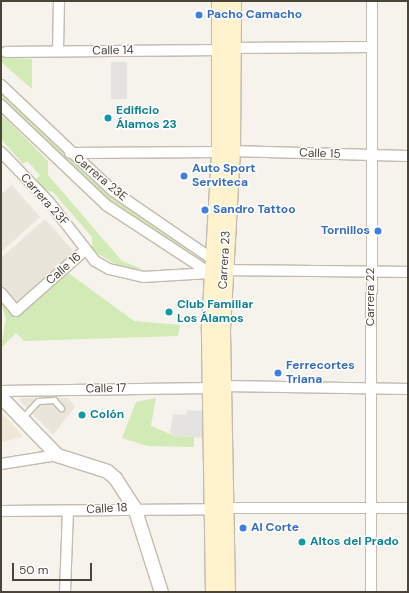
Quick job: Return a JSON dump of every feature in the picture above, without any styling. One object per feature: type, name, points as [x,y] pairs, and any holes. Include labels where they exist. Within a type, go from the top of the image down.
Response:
[{"type":"main road","name":"Carrera 23","points":[[219,1],[225,49],[225,151],[215,267],[220,509],[227,592]]},
{"type":"main road","name":"Carrera 23","points":[[225,49],[233,1]]},
{"type":"main road","name":"Carrera 23","points":[[213,592],[220,509]]},
{"type":"street","points":[[58,1],[58,51]]},
{"type":"street","name":"Carrera 22","points":[[371,592],[372,1]]},
{"type":"street","name":"Calle 14","points":[[6,52],[372,47]]},
{"type":"street","name":"Carrera 23E","points":[[1,85],[70,153],[113,191],[215,267]]},
{"type":"street","name":"Carrera 23E","points":[[1,105],[106,205],[215,267]]},
{"type":"street","name":"Calle 15","points":[[70,153],[225,151],[408,156]]},
{"type":"street","name":"Carrera 23F","points":[[1,152],[49,202],[84,251]]},
{"type":"street","name":"Calle 16","points":[[1,293],[16,311],[84,251],[109,269],[128,275],[215,267],[408,272]]},
{"type":"street","name":"Calle 17","points":[[1,390],[217,387],[408,389]]},
{"type":"street","points":[[1,397],[57,455]]},
{"type":"street","points":[[1,464],[57,455],[107,470],[134,507],[161,592]]},
{"type":"street","name":"Calle 18","points":[[1,511],[68,511],[134,507],[220,509],[408,508]]},
{"type":"street","points":[[65,592],[68,511]]},
{"type":"lane","points":[[22,419],[38,401],[54,400],[61,408]]},
{"type":"shaded area","points":[[111,62],[127,62],[127,99],[111,99]]},
{"type":"shaded area","points":[[12,185],[40,217],[1,252],[1,194]]},
{"type":"shaded area","points":[[45,219],[75,253],[17,304],[1,286],[1,258]]},
{"type":"shaded area","points":[[22,398],[68,398],[75,407],[53,435],[19,400]]},
{"type":"shaded area","points":[[187,410],[204,411],[204,438],[175,436],[170,432],[173,414],[186,415]]},
{"type":"shaded area","points":[[1,412],[23,436],[1,443]]},
{"type":"green space","points":[[1,53],[7,57],[32,59],[32,89],[1,62]]},
{"type":"green space","points":[[1,93],[107,194],[189,251],[188,254],[105,197],[1,98]]},
{"type":"green space","points":[[1,114],[48,161],[48,175],[122,261],[142,269],[122,268],[92,250],[92,237],[53,192],[45,190],[36,180],[40,175],[27,161],[23,164],[1,139]]},
{"type":"green space","points":[[67,272],[134,321],[180,325],[178,336],[24,341],[16,333],[1,348],[6,319],[1,302],[15,318]]},
{"type":"green space","points":[[156,398],[151,426],[175,436],[194,437],[194,447],[148,446],[122,438],[136,402]]},
{"type":"place","name":"Pacho Camacho","points":[[199,15]]},
{"type":"place","name":"Edificio Álamos 23","points":[[108,118]]},
{"type":"place","name":"Auto Sport Serviteca","points":[[184,176]]},
{"type":"place","name":"Sandro Tattoo","points":[[205,210]]},
{"type":"place","name":"Tornillos","points":[[378,231]]},
{"type":"place","name":"Club Familiar Los Álamos","points":[[169,312]]},
{"type":"place","name":"Ferrecortes Triana","points":[[278,373]]},
{"type":"place","name":"Colón","points":[[82,415]]},
{"type":"place","name":"Al Corte","points":[[243,528]]},
{"type":"place","name":"Altos del Prado","points":[[302,542]]}]
